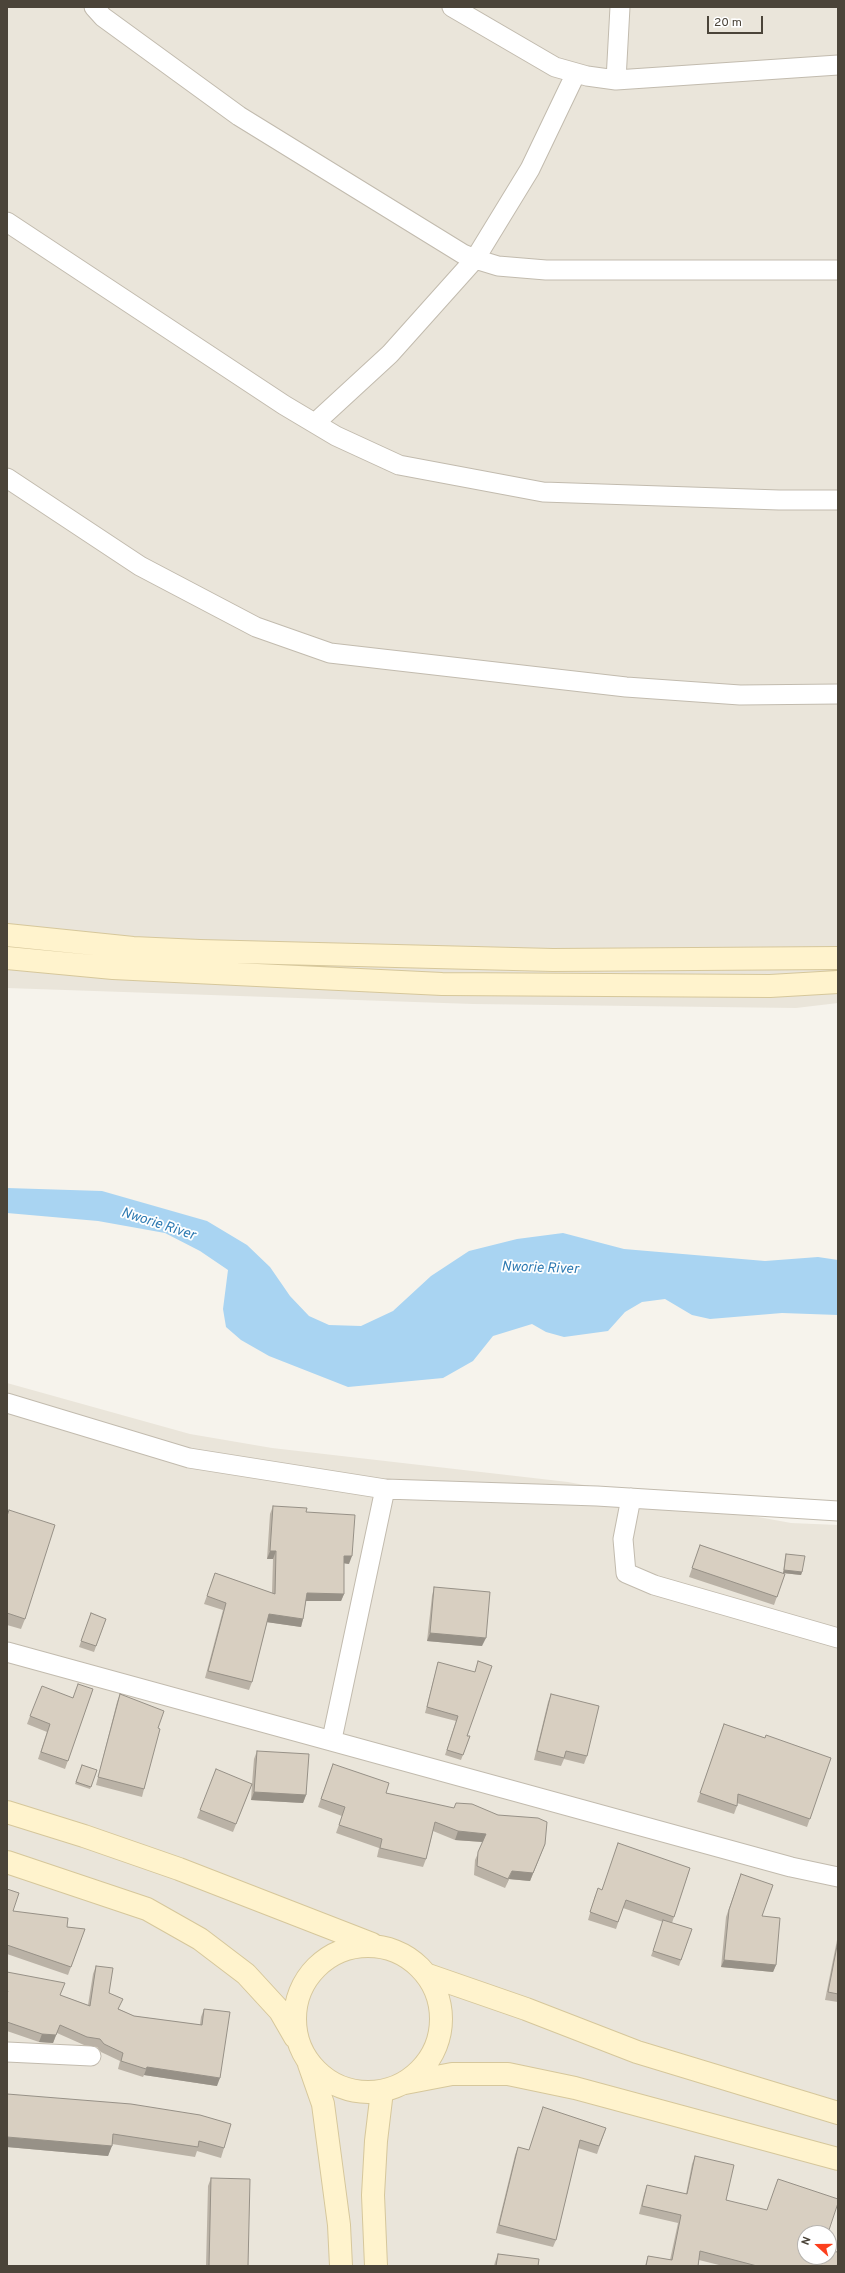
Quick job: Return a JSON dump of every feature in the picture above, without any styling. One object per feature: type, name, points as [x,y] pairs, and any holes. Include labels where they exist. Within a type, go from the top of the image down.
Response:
[{"type":"street","points":[[94,7],[103,17],[239,116],[463,254],[475,259],[498,266],[546,270],[838,270]]},
{"type":"street","points":[[452,7],[554,67],[576,73],[616,80],[838,65]]},
{"type":"street","points":[[616,80],[620,7]]},
{"type":"street","points":[[315,423],[390,354],[475,259],[530,169],[576,73]]},
{"type":"street","points":[[7,222],[278,401],[336,436],[399,465],[543,492],[779,500],[838,500]]},
{"type":"street","points":[[7,478],[140,566],[256,627],[330,653],[626,687],[740,695],[838,694]]},
{"type":"street","points":[[7,935],[133,948],[208,951],[553,960],[838,958]]},
{"type":"street","points":[[7,958],[113,968],[442,984],[770,986],[838,982]]},
{"type":"street","points":[[7,1403],[189,1458],[385,1489],[631,1498],[838,1511]]},
{"type":"street","points":[[332,1739],[385,1489]]},
{"type":"street","points":[[631,1498],[623,1539],[626,1573],[654,1585],[838,1638]]},
{"type":"street","points":[[7,1652],[332,1739],[791,1866],[838,1877]]},
{"type":"street","points":[[7,1812],[84,1836],[179,1869],[375,1945],[395,1950],[413,1960],[428,1975],[437,1994],[441,2015],[439,2035],[432,2055],[419,2072],[392,2087],[376,2141],[373,2195],[376,2266]]},
{"type":"street","points":[[7,1862],[147,1909],[200,1940],[251,1980],[280,2011],[304,2052],[323,2077],[341,2087],[361,2092],[452,2074],[508,2074],[575,2088],[838,2160]]},
{"type":"street","points":[[340,2266],[339,2225],[322,2104],[295,2022],[297,2002],[305,1982],[318,1966],[335,1953],[354,1946],[375,1945]]},
{"type":"street","points":[[428,1975],[637,2052],[838,2113]]},
{"type":"street","points":[[7,2052],[91,2056]]},
{"type":"shaded area","points":[[7,7],[838,7],[838,1003],[796,1008],[473,1004],[7,988]]},
{"type":"shaded area","points":[[7,1383],[190,1434],[272,1448],[568,1482],[791,1523],[838,1525],[838,2266],[7,2266]]},
{"type":"water","name":"Nworie River","points":[[7,1188],[102,1191],[207,1221],[247,1245],[270,1267],[290,1296],[309,1316],[329,1325],[361,1326],[393,1311],[431,1276],[469,1251],[517,1239],[563,1233],[624,1249],[765,1261],[818,1257],[838,1260],[838,1315],[782,1313],[710,1319],[692,1315],[665,1299],[642,1302],[625,1312],[608,1331],[564,1337],[546,1332],[532,1324],[493,1336],[473,1361],[443,1378],[348,1387],[269,1356],[241,1340],[226,1327],[223,1309],[228,1270],[200,1251],[165,1233],[98,1221],[7,1213]]},
{"type":"building","points":[[273,1506],[307,1508],[306,1512],[355,1515],[352,1556],[344,1556],[344,1594],[307,1593],[303,1619],[269,1614],[252,1682],[208,1671],[226,1603],[207,1596],[215,1573],[275,1594],[276,1551],[270,1551]]},
{"type":"building","points":[[9,1510],[55,1525],[25,1619],[7,1613],[7,1516]]},
{"type":"building","points":[[700,1545],[785,1574],[777,1597],[692,1568]]},
{"type":"building","points":[[786,1554],[805,1556],[802,1572],[784,1570]]},
{"type":"building","points":[[434,1587],[490,1592],[486,1638],[430,1633]]},
{"type":"building","points":[[91,1613],[106,1619],[96,1646],[81,1641]]},
{"type":"building","points":[[478,1661],[492,1666],[467,1736],[470,1736],[463,1755],[447,1750],[458,1716],[427,1707],[438,1662],[475,1672]]},
{"type":"building","points":[[78,1684],[93,1689],[68,1761],[41,1752],[50,1724],[30,1716],[42,1686],[73,1698]]},
{"type":"building","points":[[120,1694],[164,1711],[158,1728],[160,1729],[144,1789],[98,1777]]},
{"type":"building","points":[[551,1694],[599,1706],[587,1756],[566,1751],[564,1758],[537,1751]]},
{"type":"building","points":[[724,1724],[765,1738],[766,1735],[831,1758],[810,1819],[738,1794],[737,1806],[700,1793]]},
{"type":"building","points":[[257,1751],[309,1754],[306,1795],[254,1792]]},
{"type":"building","points":[[333,1764],[389,1783],[386,1793],[454,1808],[456,1803],[472,1804],[498,1815],[538,1818],[547,1822],[545,1844],[533,1873],[512,1871],[508,1879],[477,1866],[478,1852],[486,1834],[458,1831],[435,1822],[426,1859],[380,1848],[382,1839],[339,1825],[345,1807],[321,1799]]},
{"type":"building","points":[[82,1765],[97,1770],[91,1787],[76,1782]]},
{"type":"building","points":[[216,1769],[252,1784],[236,1824],[200,1810]]},
{"type":"building","points":[[618,1843],[690,1868],[674,1917],[626,1900],[618,1922],[590,1912],[598,1888],[602,1890]]},
{"type":"building","points":[[741,1874],[773,1885],[762,1916],[780,1918],[776,1965],[724,1960],[729,1910]]},
{"type":"building","points":[[7,1889],[19,1893],[13,1911],[68,1918],[67,1927],[85,1929],[71,1967],[7,1945]]},
{"type":"building","points":[[663,1920],[692,1929],[681,1960],[653,1951]]},
{"type":"building","points":[[838,1941],[838,1994],[828,1992]]},
{"type":"building","points":[[96,1966],[113,1968],[109,1993],[123,1999],[118,2009],[134,2016],[202,2025],[204,2009],[230,2012],[220,2078],[147,2067],[146,2069],[121,2061],[123,2053],[104,2044],[100,2039],[87,2037],[60,2025],[56,2035],[42,2034],[7,2022],[7,1972],[65,1983],[60,1995],[90,2006]]},
{"type":"building","points":[[7,2094],[131,2104],[200,2115],[231,2124],[224,2148],[199,2141],[198,2147],[113,2134],[112,2146],[7,2137]]},
{"type":"building","points":[[543,2107],[606,2128],[599,2146],[580,2140],[556,2240],[499,2225],[518,2147],[529,2150]]},
{"type":"building","points":[[695,2156],[734,2165],[726,2200],[767,2210],[778,2179],[838,2199],[831,2225],[797,2225],[797,2265],[837,2265],[837,2252],[838,2262],[837,2266],[757,2266],[700,2251],[698,2266],[646,2266],[648,2256],[672,2260],[681,2215],[642,2206],[647,2185],[687,2194]]},
{"type":"building","points":[[211,2178],[250,2179],[248,2266],[209,2266]]},
{"type":"building","points":[[498,2254],[539,2259],[538,2266],[496,2266]]}]
